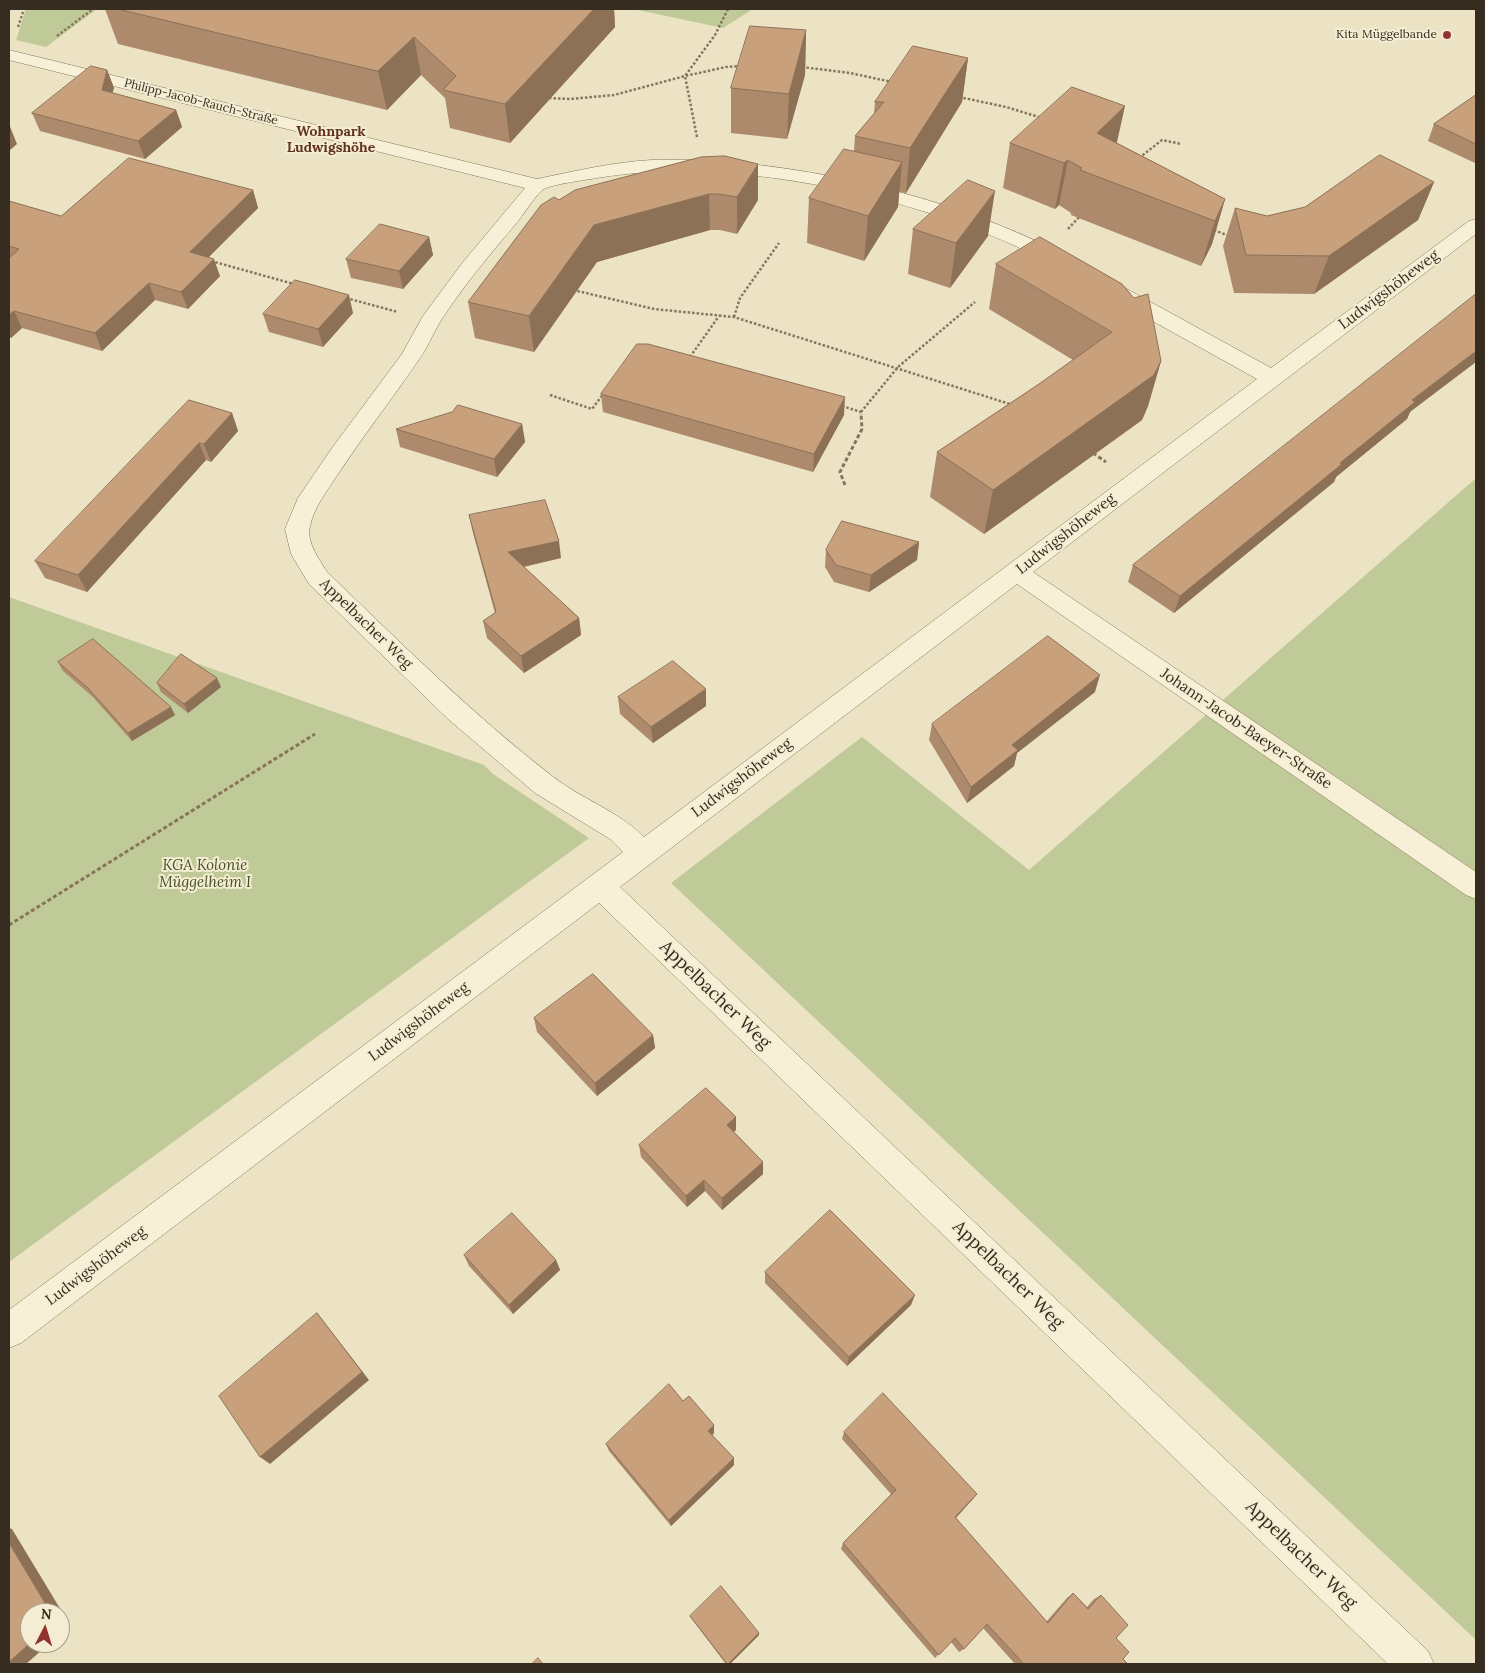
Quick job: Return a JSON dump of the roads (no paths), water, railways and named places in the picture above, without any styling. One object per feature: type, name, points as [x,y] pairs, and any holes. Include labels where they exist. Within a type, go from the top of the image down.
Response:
[{"type":"street","points":[[9,70],[16,57]]},
{"type":"street","name":"Philipp-Jacob-Rauch-Straße","points":[[16,57],[537,185],[601,172],[651,166],[701,166],[762,171],[819,180],[938,210],[991,227],[1042,250],[1076,269]]},
{"type":"street","name":"Appelbacher Weg","points":[[537,185],[470,266],[430,321],[411,356],[340,453],[306,504],[297,529],[303,554],[318,578],[457,712],[544,785],[620,831],[642,853]]},
{"type":"street","name":"Ludwigshöheweg","points":[[9,1331],[1476,225]]},
{"type":"street","points":[[1102,284],[1272,378]]},
{"type":"street","name":"Johann-Jacob-Baeyer-Straße","points":[[1016,572],[1476,887]]},
{"type":"street","name":"Appelbacher Weg","points":[[600,886],[1415,1664]]},
{"type":"place","name":"Kita Müggelbande","points":[[1447,35]]},
{"type":"district","name":"Wohnpark Ludwigshöhe","points":[[331,140]]},
{"type":"park label","name":"KGA Kolonie Müggelheim I","points":[[205,874]]}]
